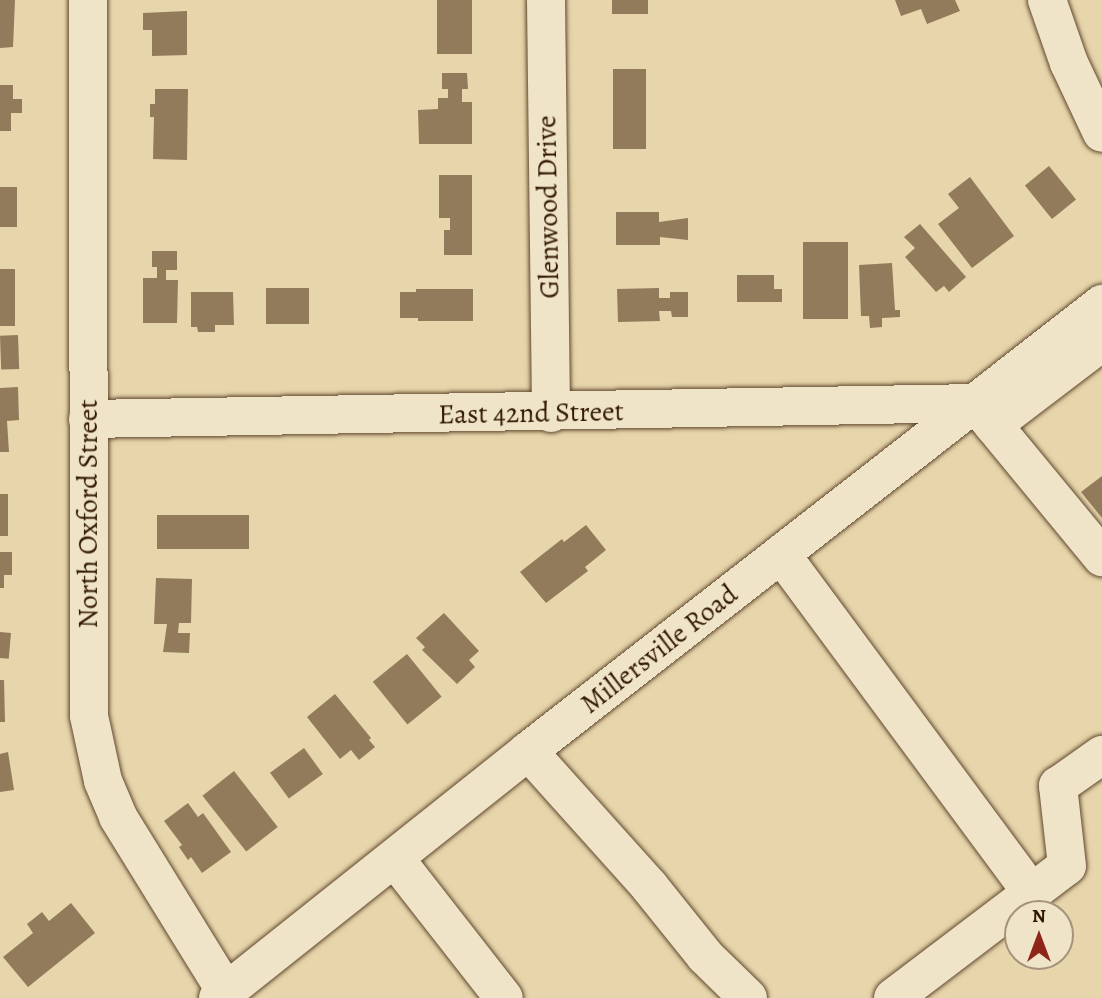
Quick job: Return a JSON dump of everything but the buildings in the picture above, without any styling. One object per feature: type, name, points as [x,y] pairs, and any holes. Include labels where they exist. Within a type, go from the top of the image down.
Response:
[{"type":"street","name":"North Oxford Street","points":[[88,0],[88,690],[96,755],[118,817],[222,995]]},
{"type":"street","name":"Glenwood Drive","points":[[545,0],[551,413]]},
{"type":"street","points":[[1046,0],[1069,63],[1102,133]]},
{"type":"street","name":"Millersville Road","points":[[222,995],[781,554],[984,414],[1102,304]]},
{"type":"street","points":[[1102,342],[984,414],[1102,557]]},
{"type":"street","name":"East 42nd Street","points":[[88,419],[551,413],[984,414]]},
{"type":"street","points":[[781,554],[1032,893]]},
{"type":"street","points":[[528,751],[649,886],[705,956],[748,998]]},
{"type":"street","points":[[893,998],[1068,866],[1058,786],[1102,755]]},
{"type":"street","points":[[396,860],[504,998]]}]
